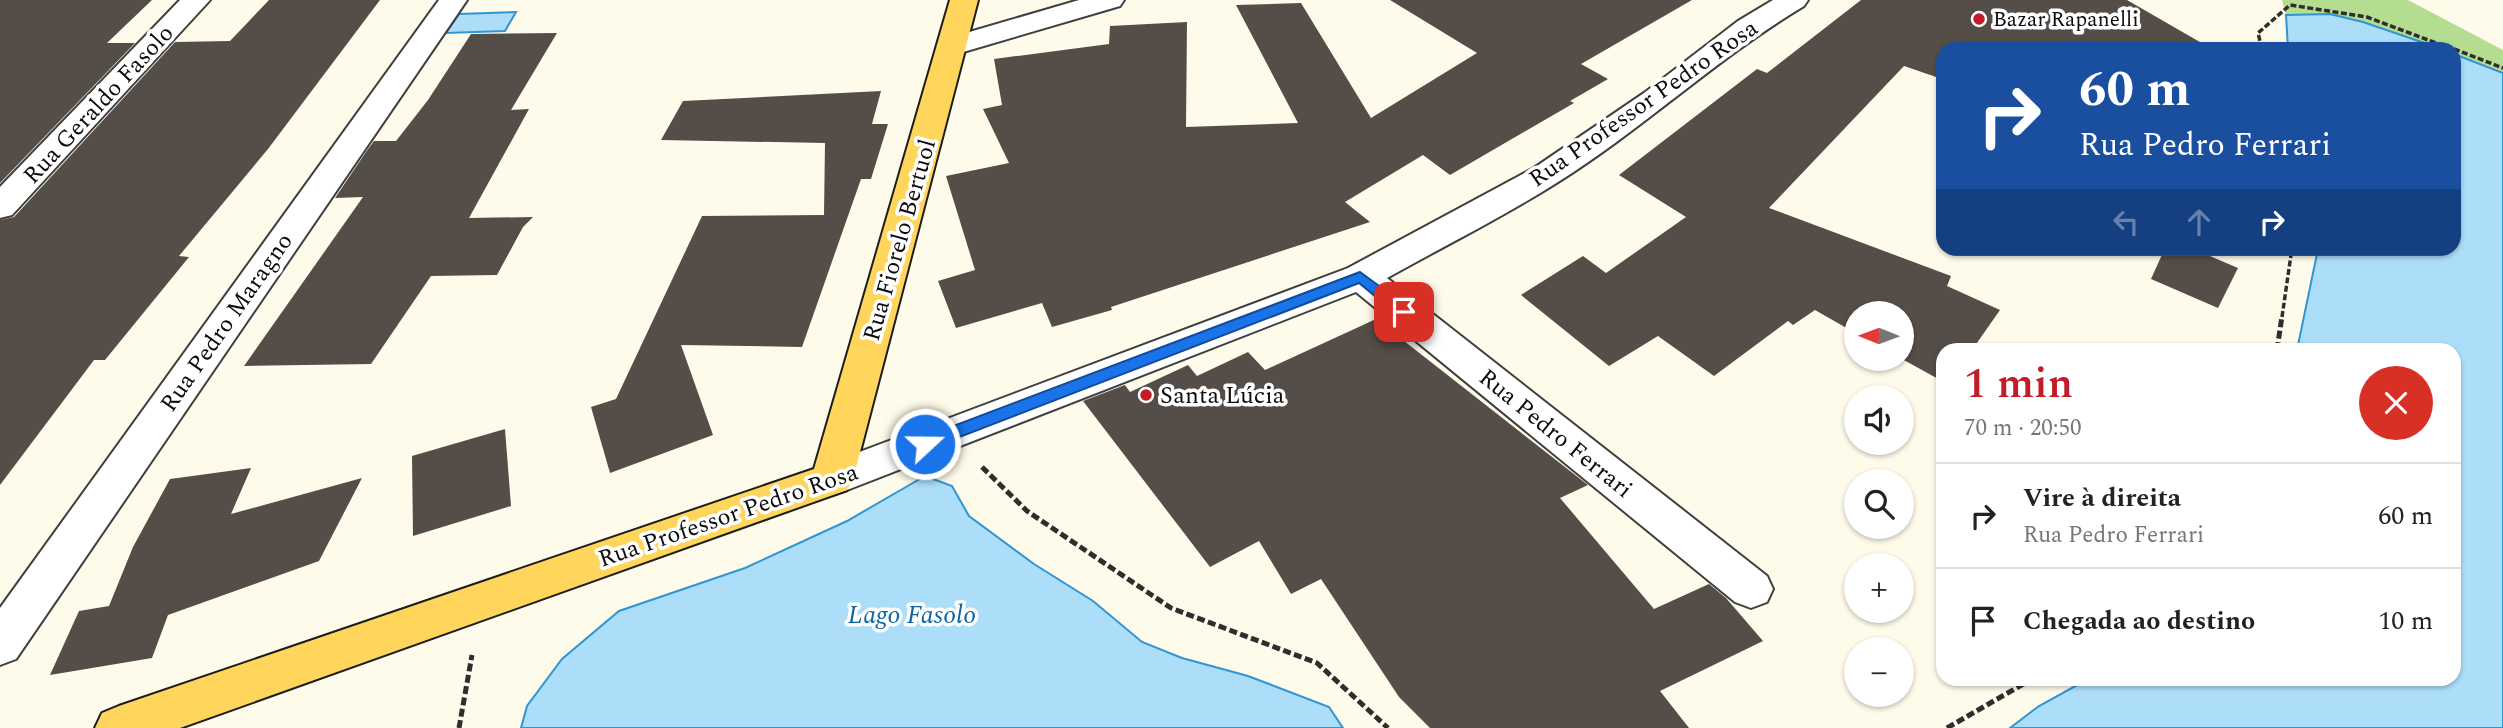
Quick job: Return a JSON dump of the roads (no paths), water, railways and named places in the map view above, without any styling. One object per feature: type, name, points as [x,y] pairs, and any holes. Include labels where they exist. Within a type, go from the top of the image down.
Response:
[{"type":"main road","name":"Rua Fiorelo Bertuol","points":[[832,480],[964,0]]},
{"type":"main road","name":"Rua Professor Pedro Rosa","points":[[119,728],[832,480]]},
{"type":"street","name":"Rua Geraldo Fasolo","points":[[0,207],[196,0]]},
{"type":"street","name":"Rua Pedro Maragno","points":[[0,645],[453,0]]},
{"type":"street","points":[[953,46],[1110,0]]},
{"type":"street","name":"Rua Professor Pedro Rosa","points":[[832,480],[1360,277],[1546,175],[1655,100],[1741,14],[1794,0]]},
{"type":"street","name":"Rua Pedro Ferrari","points":[[1360,277],[1751,589]]},
{"type":"water","points":[[516,12],[505,31],[446,33],[459,14]]},
{"type":"water","points":[[2330,14],[2422,42],[2288,42],[2286,15]]},
{"type":"water","points":[[2461,57],[2503,73],[2503,728],[2010,728],[2039,706],[2075,686],[2461,686],[2461,343],[2298,343],[2317,256],[2461,256]]},
{"type":"water","name":"Lago Fasolo","points":[[925,476],[952,486],[969,516],[1034,564],[1093,601],[1142,642],[1182,658],[1248,676],[1329,707],[1343,728],[521,728],[527,706],[562,659],[619,611],[745,568],[847,521]]},
{"type":"place","name":"Bazar Rapanelli","points":[[1979,19]]},
{"type":"place","name":"Santa Lúcia","points":[[1146,395]]}]
